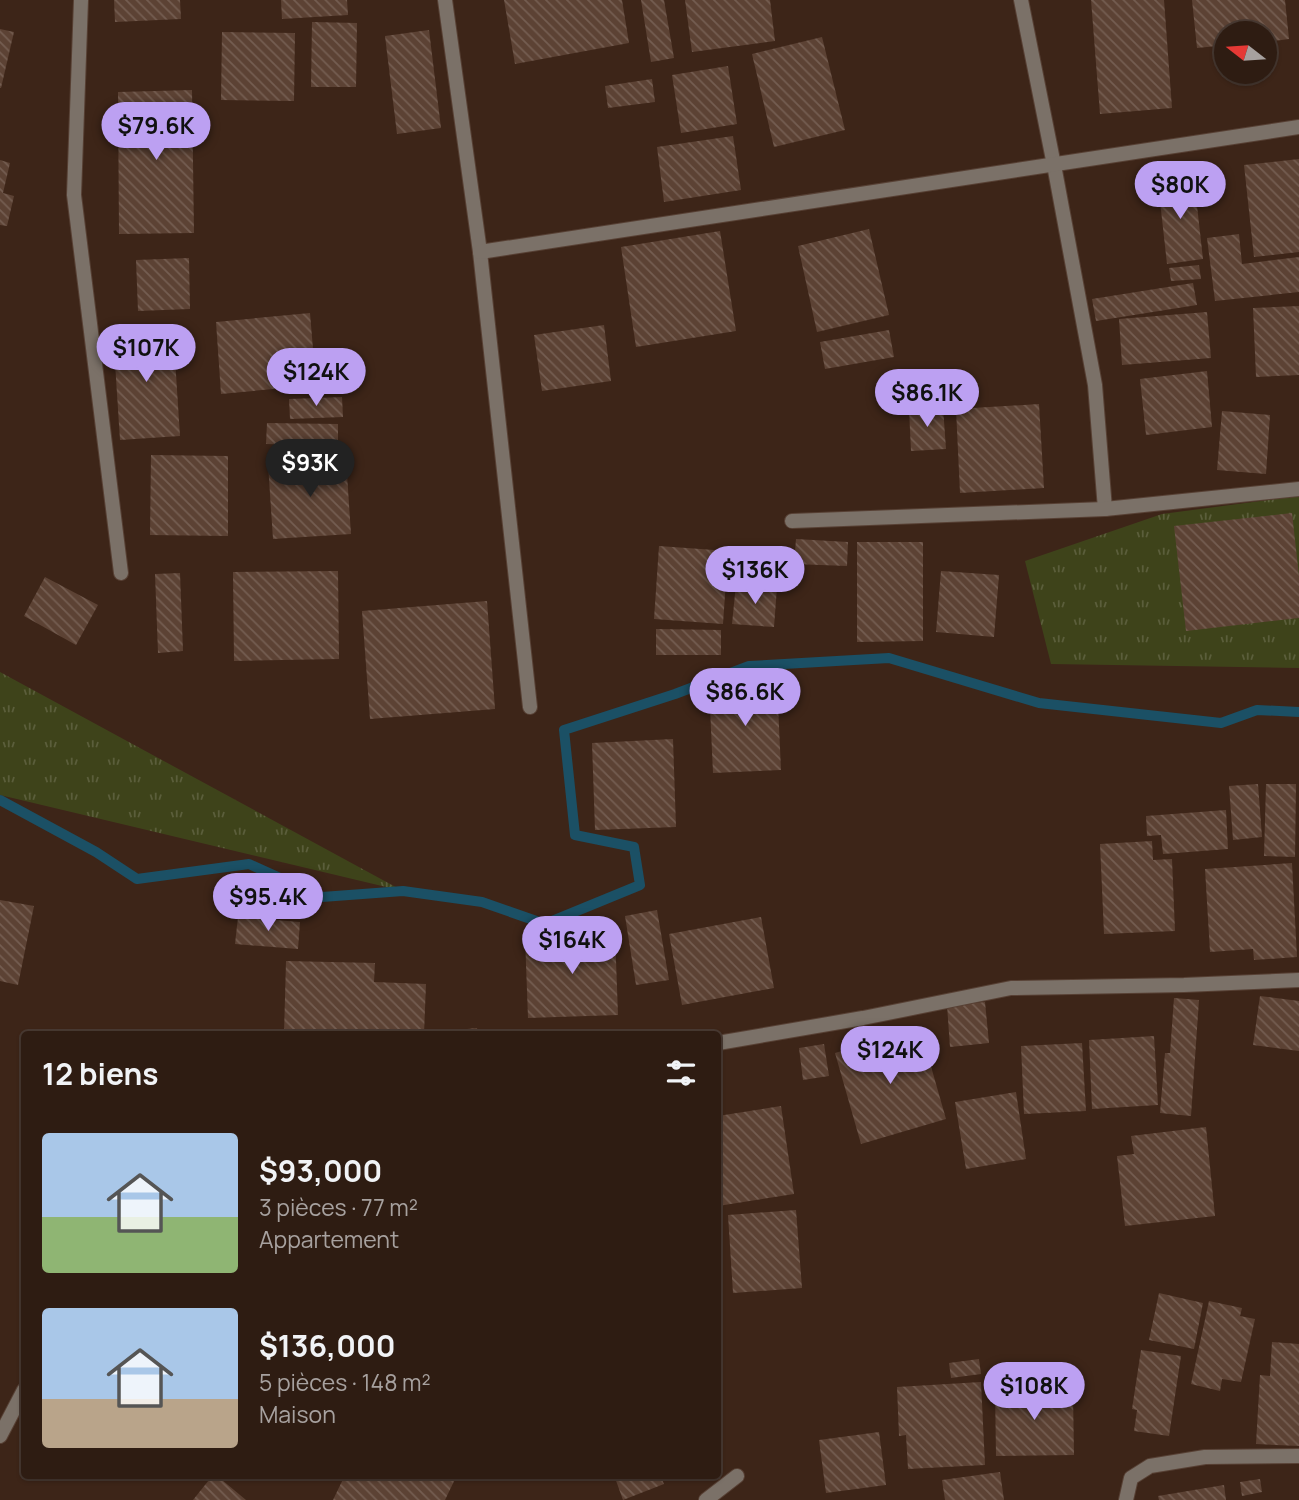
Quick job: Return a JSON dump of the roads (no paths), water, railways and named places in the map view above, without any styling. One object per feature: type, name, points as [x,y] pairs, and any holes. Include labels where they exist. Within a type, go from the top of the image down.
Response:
[{"type":"street","points":[[80,0],[74,195],[121,573]]},
{"type":"street","points":[[445,0],[480,253],[530,707]]},
{"type":"street","points":[[1021,0],[1095,385],[1105,509]]},
{"type":"street","points":[[480,253],[1299,127]]},
{"type":"street","points":[[792,521],[1105,509],[1299,489]]},
{"type":"street","points":[[721,1042],[863,1018],[1011,988],[1299,980]]},
{"type":"street","points":[[0,1436],[21,1396]]},
{"type":"street","points":[[1126,1500],[1131,1478],[1150,1466],[1205,1457],[1299,1456]]},
{"type":"street","points":[[706,1500],[737,1476]]},
{"type":"waterway","points":[[0,800],[96,852],[137,879],[249,864],[322,897],[403,891],[482,902],[545,924],[640,885],[634,847],[575,835],[564,730],[675,694],[749,666],[889,658],[1039,703],[1221,723],[1257,710],[1299,712]]}]
